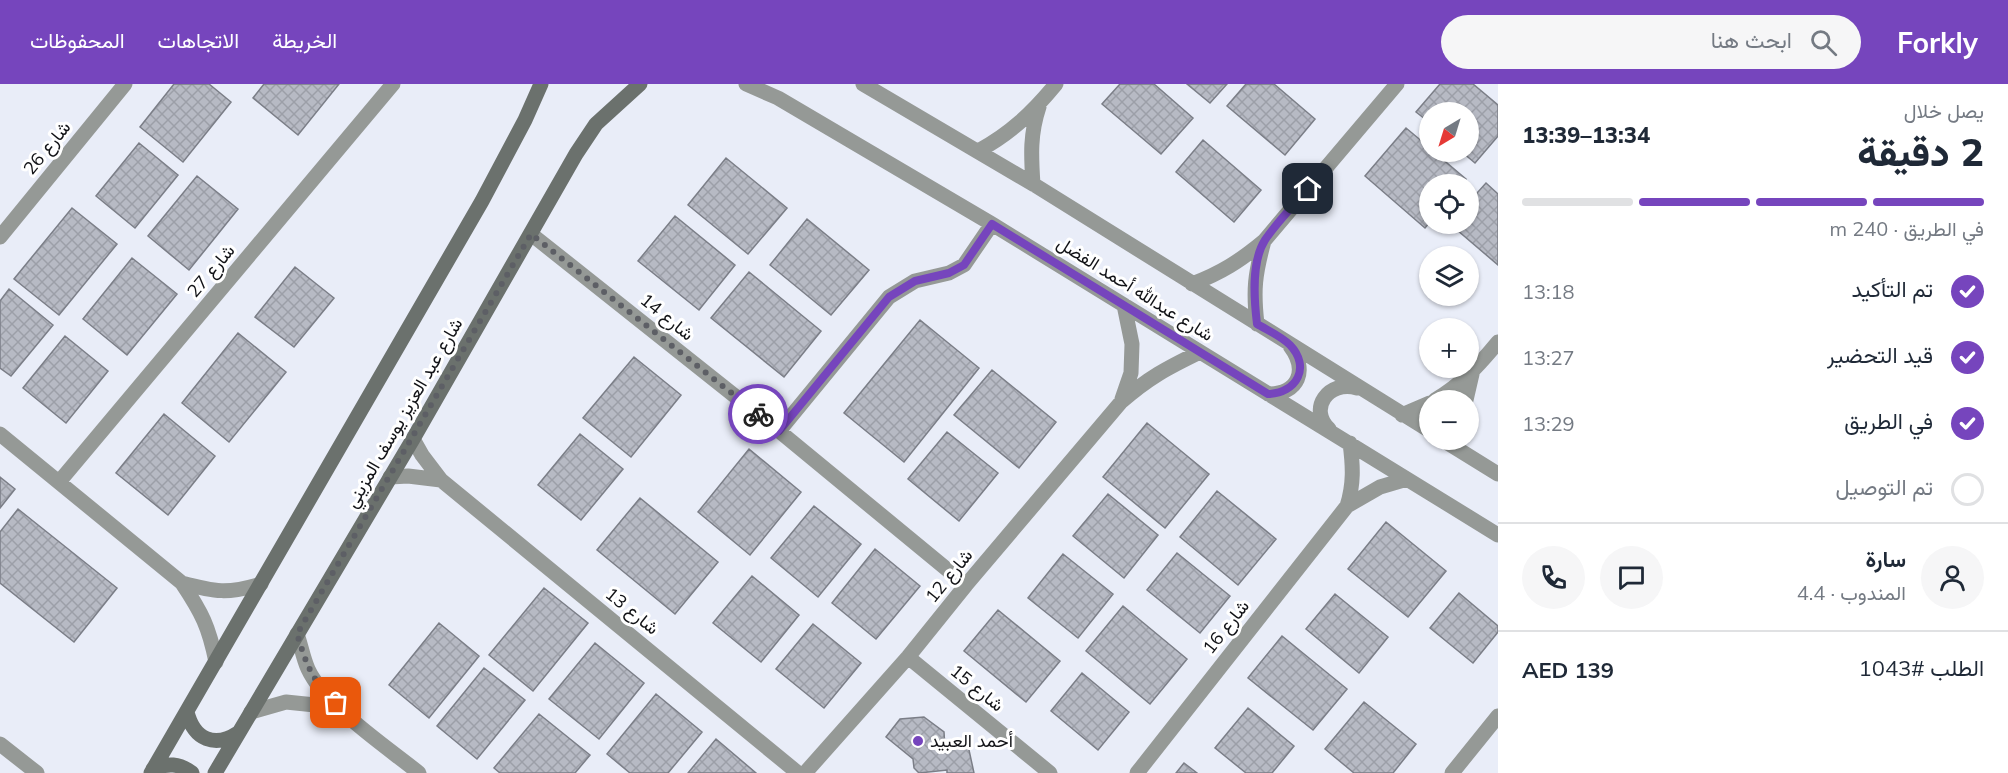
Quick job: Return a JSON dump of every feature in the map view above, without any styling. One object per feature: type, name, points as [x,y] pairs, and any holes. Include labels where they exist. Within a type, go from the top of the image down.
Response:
[{"type":"street","name":"شارع 26","points":[[0,237],[125,84]]},
{"type":"street","name":"شارع 27","points":[[59,482],[393,84]]},
{"type":"street","points":[[152,771],[482,201],[525,120],[541,84]]},
{"type":"street","name":"شارع عبد العزيز يوسف المزيني","points":[[215,773],[413,439],[576,154],[596,124],[640,84]]},
{"type":"street","name":"شارع عبدالله أحمد الفضل","points":[[746,84],[775,91],[1498,535]]},
{"type":"street","name":"شارع عبدالله أحمد الفضل","points":[[863,84],[1033,184],[1419,425]]},
{"type":"street","points":[[978,151],[1000,139],[1022,122],[1056,84]]},
{"type":"street","points":[[1192,284],[1239,262],[1264,241],[1397,84]]},
{"type":"street","points":[[1033,184],[1032,129],[1040,104]]},
{"type":"street","points":[[779,431],[889,297],[915,281],[949,273],[964,265],[992,224]]},
{"type":"street","name":"شارع 14","points":[[531,234],[779,431],[966,585]]},
{"type":"street","points":[[1257,324],[1254,297],[1255,273],[1264,241]]},
{"type":"street","name":"شارع 12","points":[[1120,402],[1131,374],[1132,344],[1124,305]]},
{"type":"street","points":[[1479,365],[1498,342]]},
{"type":"street","points":[[1268,394],[1280,394],[1291,388],[1298,378],[1300,366],[1289,344]]},
{"type":"street","name":"شارع 12","points":[[805,773],[908,657],[1120,402],[1145,381],[1200,352]]},
{"type":"street","points":[[1451,390],[1467,378]]},
{"type":"street","points":[[1334,434],[1324,424],[1320,411],[1324,398],[1334,388],[1347,385],[1360,389]]},
{"type":"street","points":[[1402,415],[1419,408]]},
{"type":"street","points":[[0,434],[182,583],[199,608],[210,632],[216,662]]},
{"type":"street","name":"شارع 13","points":[[413,439],[441,480],[798,773]]},
{"type":"street","name":"شارع 16","points":[[1347,506],[1352,488],[1353,466],[1350,443]]},
{"type":"street","points":[[1460,450],[1498,474]]},
{"type":"street","points":[[1470,450],[1471,456]]},
{"type":"street","points":[[390,477],[416,476],[441,480]]},
{"type":"street","name":"شارع 16","points":[[1137,773],[1347,506],[1380,486],[1407,479]]},
{"type":"street","points":[[182,583],[212,591],[238,591],[261,584]]},
{"type":"street","points":[[297,634],[308,670],[324,692],[348,715],[419,773]]},
{"type":"street","name":"شارع 15","points":[[908,657],[1050,773]]},
{"type":"street","points":[[251,712],[286,702],[315,705],[348,715]]},
{"type":"street","points":[[187,712],[190,724],[197,733],[207,739],[218,741],[229,739],[239,732]]},
{"type":"street","points":[[1452,773],[1498,716]]},
{"type":"street","points":[[0,744],[37,773]]},
{"type":"street","points":[[152,771],[164,765],[175,764],[192,773]]},
{"type":"building","points":[[174,84],[209,84],[231,102],[183,162],[140,127]]},
{"type":"building","points":[[264,84],[339,84],[298,135],[253,98]]},
{"type":"building","points":[[1120,84],[1154,84],[1193,118],[1161,154],[1102,104]]},
{"type":"building","points":[[1187,84],[1227,84],[1210,103]]},
{"type":"building","points":[[1246,84],[1274,84],[1315,119],[1285,155],[1227,106]]},
{"type":"building","points":[[1440,84],[1473,84],[1498,105],[1498,136],[1479,158],[1479,102],[1425,102]]},
{"type":"building","points":[[1406,128],[1419,139],[1419,162],[1446,162],[1460,174],[1419,174],[1419,223],[1365,176]]},
{"type":"building","points":[[1203,140],[1261,190],[1234,222],[1176,172]]},
{"type":"building","points":[[139,143],[178,175],[135,228],[96,196]]},
{"type":"building","points":[[726,158],[787,208],[748,254],[688,205]]},
{"type":"building","points":[[197,176],[238,209],[189,270],[148,236]]},
{"type":"building","points":[[1486,183],[1498,194],[1498,265],[1479,249],[1479,246],[1476,246],[1462,234],[1479,234],[1479,191]]},
{"type":"building","points":[[72,208],[117,244],[59,315],[14,279]]},
{"type":"building","points":[[675,216],[735,265],[699,310],[638,261]]},
{"type":"building","points":[[807,219],[869,270],[831,315],[770,265]]},
{"type":"building","points":[[132,258],[177,294],[127,355],[83,319]]},
{"type":"building","points":[[295,267],[334,298],[294,347],[255,317]]},
{"type":"building","points":[[749,272],[821,331],[784,377],[711,318]]},
{"type":"building","points":[[9,289],[53,325],[11,376],[0,368],[0,301]]},
{"type":"building","points":[[920,320],[979,368],[904,462],[844,413]]},
{"type":"building","points":[[238,333],[286,372],[229,442],[182,403]]},
{"type":"building","points":[[65,336],[108,371],[66,423],[23,388]]},
{"type":"building","points":[[634,357],[681,395],[631,457],[583,418]]},
{"type":"building","points":[[992,370],[1056,422],[1019,468],[954,415]]},
{"type":"building","points":[[164,414],[215,456],[168,515],[116,473]]},
{"type":"building","points":[[1147,423],[1209,474],[1165,528],[1103,477]]},
{"type":"building","points":[[947,432],[998,473],[959,521],[908,479]]},
{"type":"building","points":[[580,434],[623,469],[581,520],[538,485]]},
{"type":"building","points":[[749,449],[801,492],[750,555],[698,512]]},
{"type":"building","points":[[0,477],[15,489],[0,508]]},
{"type":"building","points":[[1217,491],[1276,539],[1238,585],[1180,537]]},
{"type":"building","points":[[1108,494],[1158,535],[1124,578],[1073,536]]},
{"type":"building","points":[[640,498],[718,562],[675,614],[597,550]]},
{"type":"building","points":[[814,506],[861,544],[818,597],[771,558]]},
{"type":"building","points":[[18,509],[117,588],[74,642],[0,583],[0,532]]},
{"type":"building","points":[[1386,522],[1446,571],[1408,617],[1348,569]]},
{"type":"building","points":[[875,549],[920,586],[876,639],[832,603]]},
{"type":"building","points":[[1177,553],[1230,596],[1200,633],[1147,590]]},
{"type":"building","points":[[1063,554],[1113,594],[1078,638],[1028,598]]},
{"type":"building","points":[[752,576],[799,615],[761,662],[713,623]]},
{"type":"building","points":[[544,588],[588,623],[533,691],[489,655]]},
{"type":"building","points":[[1459,593],[1498,626],[1498,632],[1473,663],[1430,628]]},
{"type":"building","points":[[1335,594],[1388,637],[1359,673],[1306,629]]},
{"type":"building","points":[[1123,606],[1187,659],[1150,704],[1086,651]]},
{"type":"building","points":[[998,610],[1060,661],[1026,702],[964,651]]},
{"type":"building","points":[[439,623],[479,656],[429,718],[389,685]]},
{"type":"building","points":[[813,624],[861,663],[824,708],[776,669]]},
{"type":"building","points":[[1282,636],[1347,689],[1313,730],[1248,678]]},
{"type":"building","points":[[595,643],[644,683],[599,739],[549,699]]},
{"type":"building","points":[[484,668],[525,700],[477,759],[437,726]]},
{"type":"building","points":[[1082,673],[1129,712],[1098,750],[1051,711]]},
{"type":"building","points":[[656,694],[702,732],[668,773],[630,773],[607,754]]},
{"type":"building","points":[[1364,702],[1416,744],[1393,773],[1354,773],[1325,749]]},
{"type":"building","points":[[1248,708],[1294,746],[1272,773],[1246,773],[1215,748]]},
{"type":"building","points":[[539,714],[590,755],[575,773],[500,773],[494,768]]},
{"type":"building","name":"أحمد العبيد","points":[[924,717],[944,732],[945,748],[964,746],[969,750],[974,773],[947,773],[947,770],[919,773],[914,768],[913,759],[886,737],[900,719]]},
{"type":"building","points":[[716,739],[756,773],[688,773]]},
{"type":"building","points":[[1184,763],[1197,773],[1176,773]]},
{"type":"way so far","points":[[336,703],[324,692],[308,670],[297,634],[531,234],[758,414]]},
{"type":"place","name":"أحمد العبيد","points":[[918,741]]},
{"type":"route","points":[[758,414],[779,431],[889,297],[915,281],[949,273],[964,265],[992,224],[1268,394],[1280,394],[1291,388],[1298,378],[1300,366],[1289,344],[1257,324],[1254,297],[1255,273],[1264,241],[1308,189]]}]
